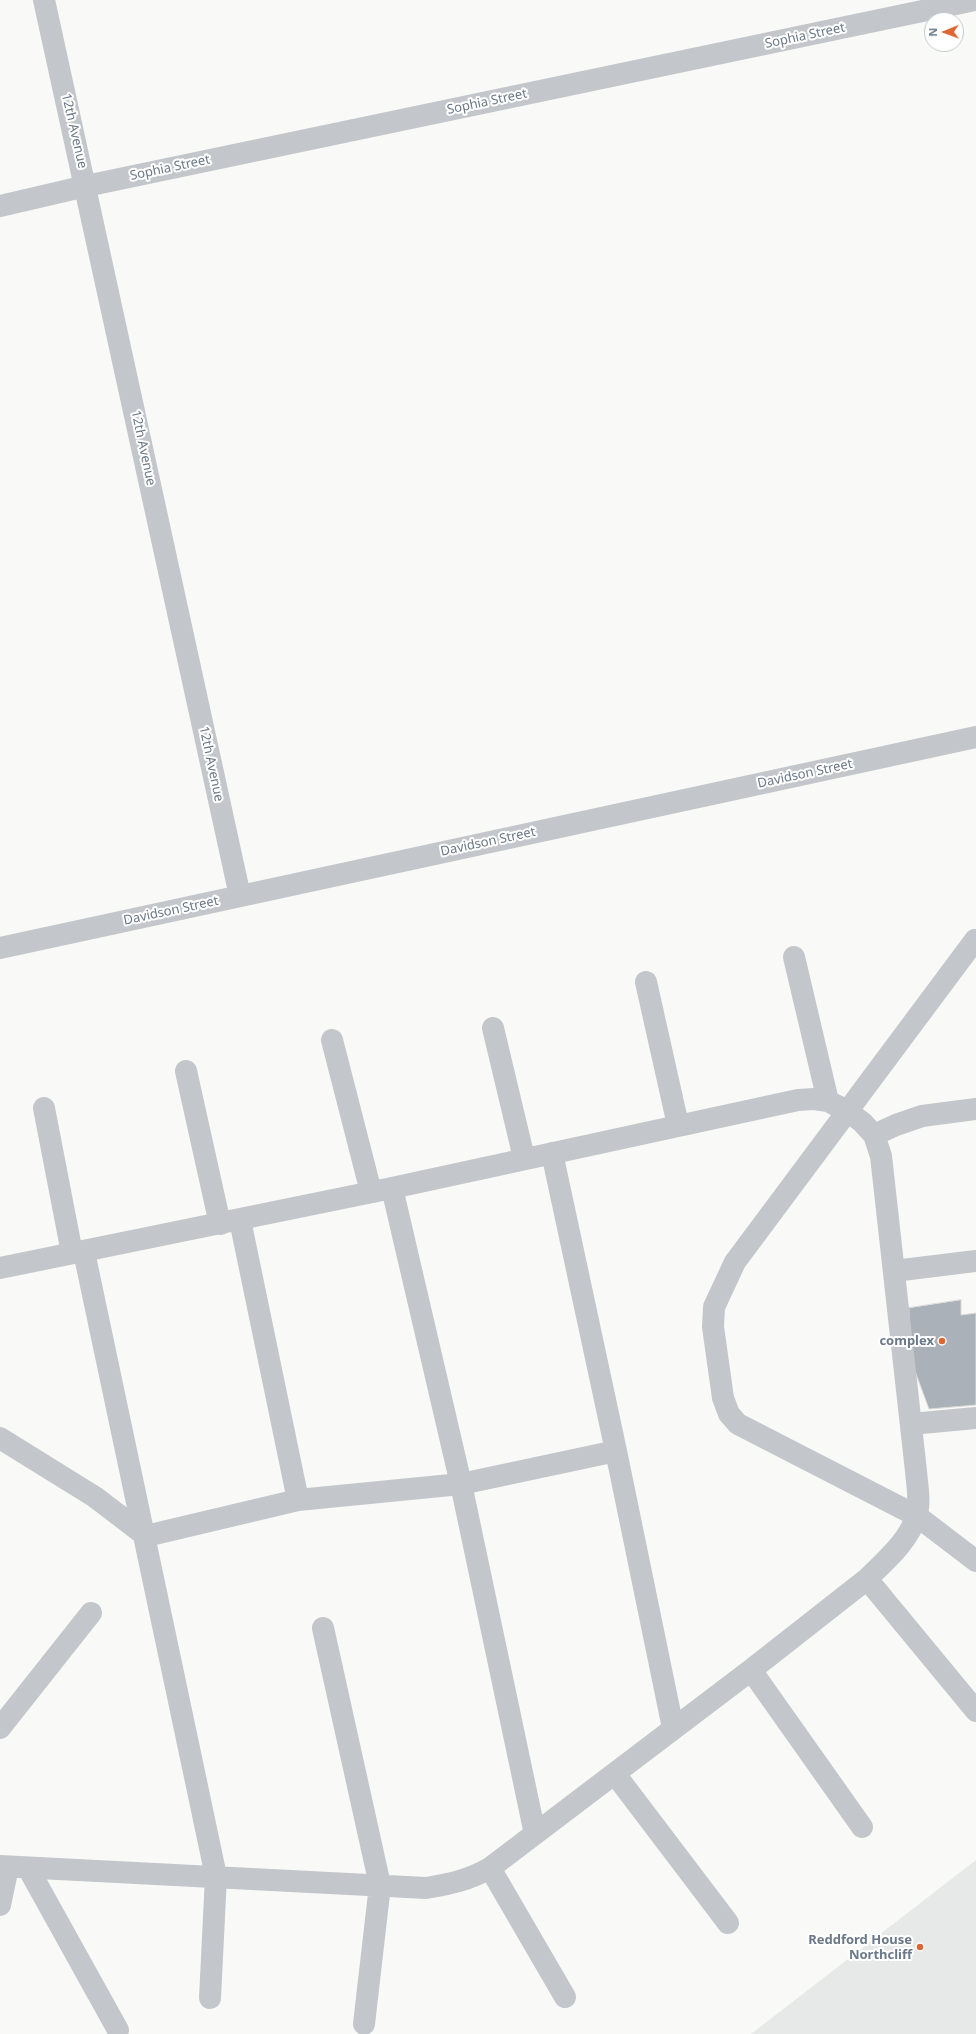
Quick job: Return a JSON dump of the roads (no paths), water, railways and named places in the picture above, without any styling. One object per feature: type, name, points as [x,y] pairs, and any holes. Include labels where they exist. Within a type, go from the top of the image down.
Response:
[{"type":"street","name":"12th Avenue","points":[[44,0],[86,186],[240,896]]},
{"type":"street","name":"Sophia Street","points":[[0,206],[86,186],[975,0]]},
{"type":"street","name":"Davidson Street","points":[[0,948],[976,737]]},
{"type":"street","points":[[975,940],[837,1106],[735,1262],[722,1287],[714,1307],[713,1327],[723,1398],[729,1414],[738,1424],[917,1516],[976,1561]]},
{"type":"street","points":[[794,957],[837,1106]]},
{"type":"street","points":[[646,982],[678,1124]]},
{"type":"street","points":[[493,1028],[524,1158]]},
{"type":"street","points":[[332,1040],[371,1192]]},
{"type":"street","points":[[186,1071],[230,1222],[298,1500]]},
{"type":"street","points":[[0,1268],[392,1188],[678,1124],[798,1100],[814,1099],[837,1106],[862,1122],[874,1135],[881,1156],[911,1424],[917,1492],[917,1516],[906,1537],[892,1554],[867,1579],[615,1774],[490,1868],[472,1878],[426,1888],[216,1876],[12,1867]]},
{"type":"street","points":[[44,1108],[146,1536],[216,1876],[210,1998]]},
{"type":"street","points":[[874,1135],[896,1125],[922,1116],[976,1109]]},
{"type":"street","points":[[552,1153],[616,1451],[673,1728]]},
{"type":"street","points":[[392,1188],[460,1484],[535,1834]]},
{"type":"street","points":[[894,1271],[976,1261]]},
{"type":"street","points":[[911,1424],[976,1418]]},
{"type":"street","points":[[0,1438],[96,1497],[146,1536]]},
{"type":"street","points":[[146,1536],[298,1500],[460,1484],[616,1451]]},
{"type":"street","points":[[867,1579],[976,1711]]},
{"type":"street","points":[[0,1728],[91,1613]]},
{"type":"street","points":[[323,1628],[380,1885],[364,2024]]},
{"type":"street","points":[[751,1670],[862,1827]]},
{"type":"street","points":[[615,1774],[728,1923]]},
{"type":"street","points":[[0,1905],[12,1867]]},
{"type":"street","points":[[12,1867],[118,2030]]},
{"type":"street","points":[[490,1868],[565,1997]]},
{"type":"place","name":"complex","points":[[942,1341]]},
{"type":"place","name":"Reddford House Northcliff","points":[[920,1947]]}]
